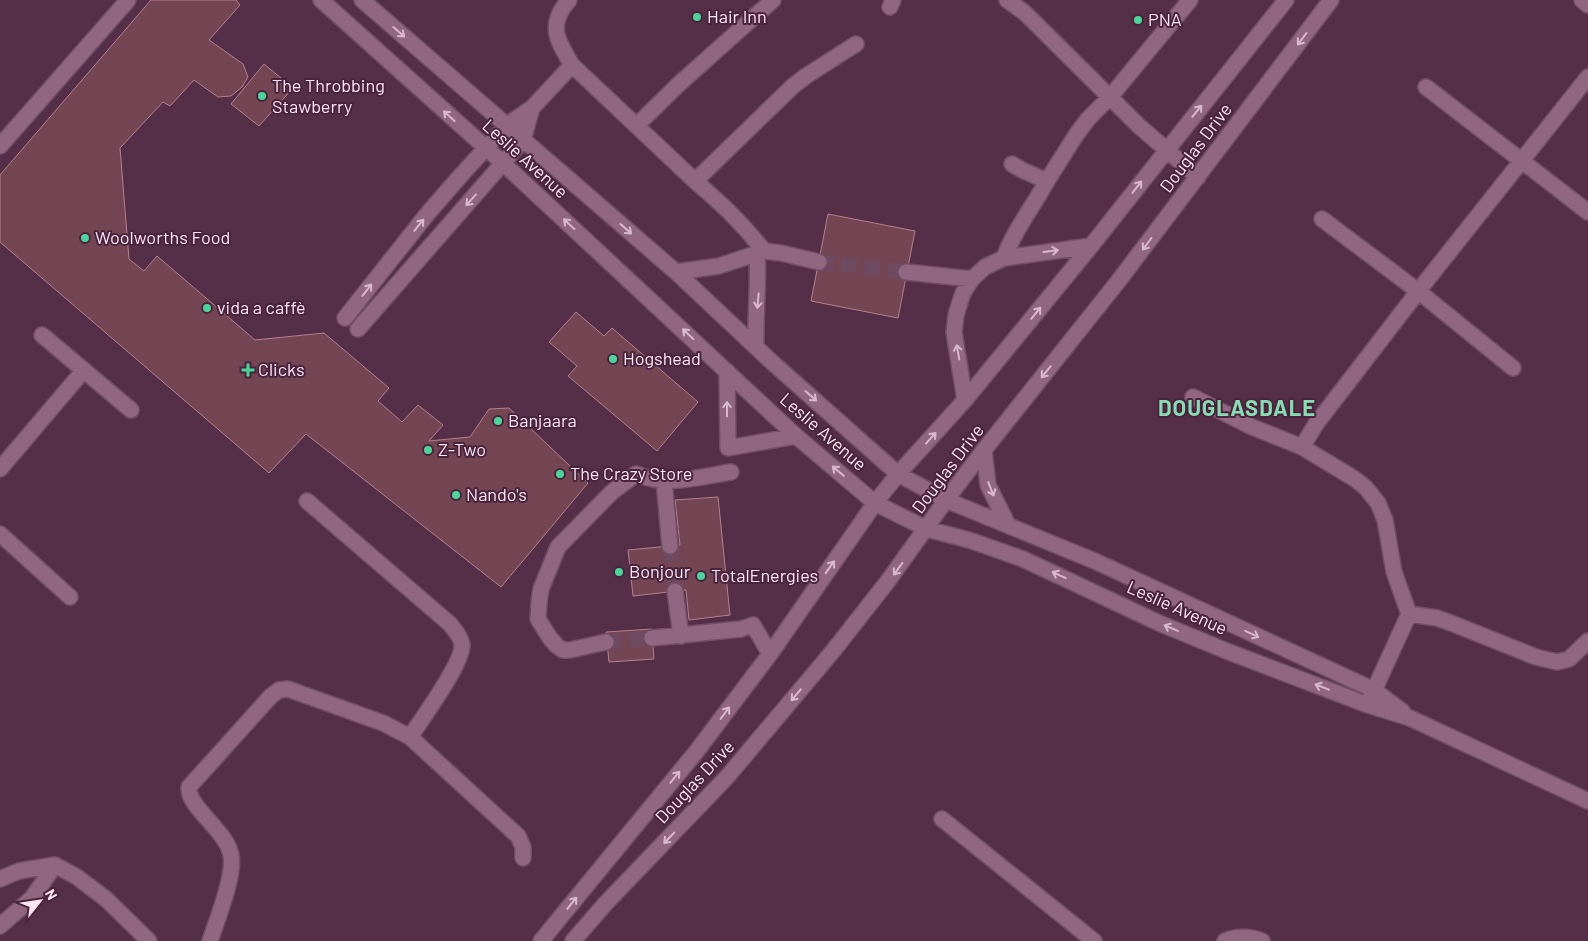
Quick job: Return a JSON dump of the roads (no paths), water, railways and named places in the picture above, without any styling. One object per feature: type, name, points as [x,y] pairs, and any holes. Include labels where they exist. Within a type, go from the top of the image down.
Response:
[{"type":"street","points":[[0,146],[128,0]]},
{"type":"street","name":"Leslie Avenue","points":[[321,0],[504,164],[796,436],[875,503],[926,529],[969,540],[1023,559],[1164,625],[1368,705],[1410,718],[1588,801]]},
{"type":"street","name":"Leslie Avenue","points":[[362,0],[676,272],[756,347],[898,474],[946,500],[1097,562],[1374,690],[1410,718]]},
{"type":"street","points":[[569,0],[560,11],[555,28],[561,46],[572,65],[737,219],[760,253],[756,347]]},
{"type":"street","points":[[636,125],[772,0]]},
{"type":"street","points":[[1007,0],[1031,19],[1110,97],[1198,177]]},
{"type":"street","points":[[1004,258],[1012,237],[1076,135],[1190,0]]},
{"type":"street","name":"Douglas Drive","points":[[541,941],[696,752],[770,654],[875,503],[898,474],[965,400],[1091,246],[1286,0]]},
{"type":"street","name":"Douglas Drive","points":[[573,941],[727,778],[833,651],[888,581],[984,450],[1120,279],[1332,0]]},
{"type":"street","points":[[1582,0],[1588,5]]},
{"type":"street","points":[[696,181],[799,81],[856,44]]},
{"type":"street","points":[[345,318],[428,213],[506,125],[532,108],[572,65]]},
{"type":"street","points":[[1302,447],[1316,424],[1418,292],[1588,77]]},
{"type":"street","points":[[1426,86],[1588,212]]},
{"type":"street","points":[[358,329],[523,140],[532,108]]},
{"type":"street","points":[[1012,164],[1048,180]]},
{"type":"street","points":[[1322,218],[1513,368]]},
{"type":"street","points":[[965,400],[954,332],[956,315],[963,293],[972,279],[985,267],[1004,258],[1091,246]]},
{"type":"street","points":[[676,272],[719,266],[760,253],[781,253],[819,262]]},
{"type":"street","points":[[906,272],[972,279]]},
{"type":"street","points":[[42,335],[131,410]]},
{"type":"street","points":[[0,469],[84,370]]},
{"type":"street","points":[[727,371],[728,448],[796,436]]},
{"type":"street","points":[[1193,397],[1252,427],[1302,447],[1355,479],[1366,488],[1378,503],[1385,520],[1394,572],[1409,614],[1368,705]]},
{"type":"street","points":[[984,450],[988,485],[1008,525]]},
{"type":"street","points":[[606,642],[563,650],[550,638],[538,619],[541,590],[558,547],[612,492],[636,474],[650,480],[680,481],[731,472]]},
{"type":"street","points":[[664,481],[670,546]]},
{"type":"street","points":[[307,500],[450,624],[462,644],[460,653],[449,676],[410,737]]},
{"type":"street","points":[[0,534],[70,597]]},
{"type":"street","points":[[675,591],[681,636]]},
{"type":"street","points":[[1409,614],[1444,621],[1536,657],[1557,662],[1569,659],[1588,641]]},
{"type":"street","points":[[652,638],[741,629],[753,625],[770,654]]},
{"type":"street","points":[[210,941],[231,874],[231,854],[220,833],[188,794],[189,788],[271,696],[279,690],[288,689],[383,723],[410,737],[518,836],[523,847],[523,858]]},
{"type":"street","points":[[942,819],[1094,941]]},
{"type":"street","points":[[0,879],[19,871],[54,865],[77,877],[106,899],[149,941]]},
{"type":"street","points":[[0,926],[32,898],[54,865]]},
{"type":"street","points":[[1225,941],[1238,937],[1248,937],[1262,941]]},
{"type":"tunnel","points":[[819,262],[906,272]]},
{"type":"tunnel","points":[[670,546],[675,591]]},
{"type":"tunnel","points":[[606,642],[652,638]]},
{"type":"place","name":"Hair Inn","points":[[697,17]]},
{"type":"place","name":"PNA","points":[[1138,20]]},
{"type":"place","name":"The Throbbing Stawberry","points":[[262,96]]},
{"type":"place","name":"Woolworths Food","points":[[85,238]]},
{"type":"place","name":"vida a caffè","points":[[207,308]]},
{"type":"place","name":"Hogshead","points":[[613,359]]},
{"type":"place","name":"Clicks","points":[[248,370]]},
{"type":"place","name":"Banjaara","points":[[498,421]]},
{"type":"place","name":"Z-Two","points":[[428,450]]},
{"type":"place","name":"The Crazy Store","points":[[560,474]]},
{"type":"place","name":"Nando's","points":[[456,495]]},
{"type":"place","name":"Bonjour","points":[[619,572]]},
{"type":"place","name":"TotalEnergies","points":[[701,576]]},
{"type":"district","name":"DOUGLASDALE","points":[[1237,408]]}]
